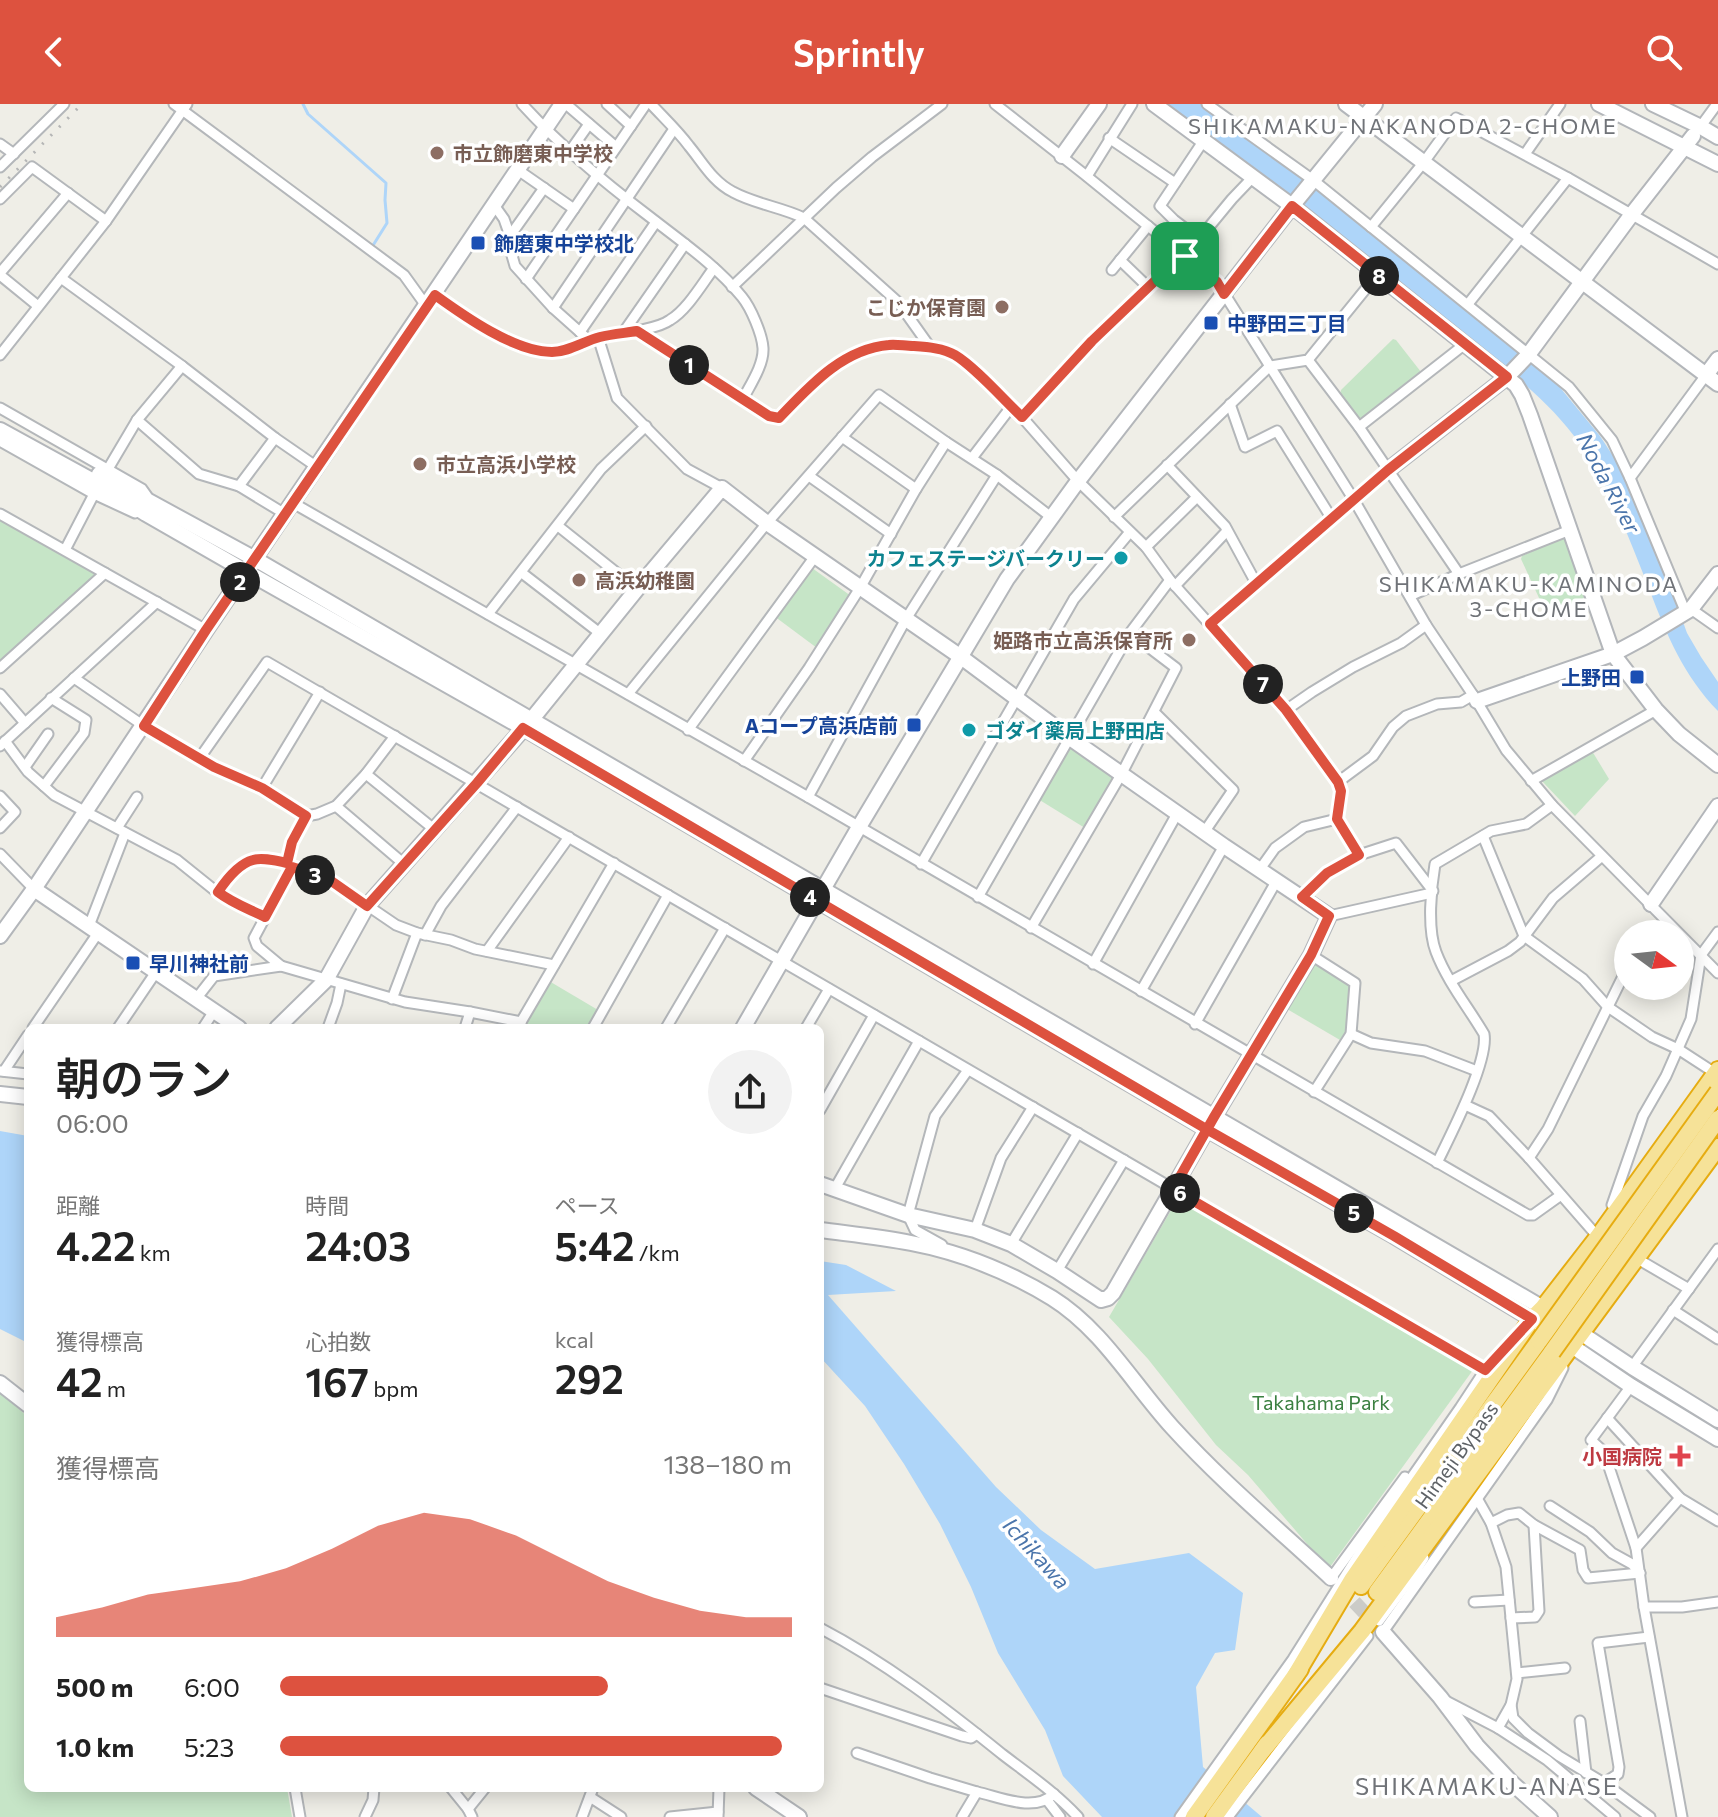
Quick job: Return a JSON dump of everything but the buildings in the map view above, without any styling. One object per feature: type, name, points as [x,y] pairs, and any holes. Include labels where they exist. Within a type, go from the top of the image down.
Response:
[{"type":"highway","points":[[1214,1817],[1262,1751],[1340,1630],[1352,1580],[1538,1314],[1598,1237],[1717,1071]]},
{"type":"highway","name":"Himeji Bypass","points":[[1340,1630],[1539,1341],[1718,1092]]},
{"type":"highway","name":"Himeji Bypass","points":[[1340,1630],[1552,1352],[1718,1119]]},
{"type":"highway","points":[[1194,1817],[1295,1676],[1449,1513],[1718,1147]]},
{"type":"highway","points":[[1366,1543],[1405,1504]]},
{"type":"street","points":[[0,167],[64,104]]},
{"type":"street","points":[[522,104],[545,130],[714,268],[744,299],[758,329],[763,350],[743,399]]},
{"type":"street","points":[[607,104],[631,126]]},
{"type":"street","points":[[526,279],[649,104],[674,129],[707,171],[733,193],[804,218],[898,302],[930,347]]},
{"type":"street","points":[[732,287],[872,157],[942,104]]},
{"type":"street","points":[[995,104],[1217,282],[1506,750],[1552,805],[1667,920]]},
{"type":"street","points":[[1062,156],[1099,104]]},
{"type":"street","points":[[1087,176],[1132,104]]},
{"type":"street","points":[[1154,104],[1292,206],[1507,377],[1522,395],[1613,654],[1656,710],[1679,734],[1718,765]]},
{"type":"street","points":[[1207,104],[1313,180],[1569,387],[1612,440],[1688,611],[1718,628]]},
{"type":"street","points":[[1346,104],[1712,380]]},
{"type":"street","points":[[745,1024],[1007,579],[1078,481],[1375,104]]},
{"type":"street","points":[[1525,154],[1560,104]]},
{"type":"street","points":[[1599,104],[1693,137],[1718,137]]},
{"type":"street","points":[[1653,104],[1693,137],[1718,164]]},
{"type":"street","points":[[1210,624],[1388,470],[1507,377],[1528,355],[1717,104]]},
{"type":"street","points":[[2,934],[561,105],[616,147]]},
{"type":"street","points":[[0,355],[106,221],[181,106],[404,275],[431,301],[534,349],[554,353],[594,339],[637,331],[671,320],[714,268]]},
{"type":"street","points":[[1371,227],[1456,118],[1718,264]]},
{"type":"street","points":[[570,151],[589,124]]},
{"type":"street","points":[[553,308],[674,129]]},
{"type":"street","points":[[1109,138],[1175,183]]},
{"type":"street","points":[[1199,239],[1160,206],[1204,140]]},
{"type":"street","points":[[0,144],[14,154]]},
{"type":"street","points":[[0,199],[32,167],[106,221]]},
{"type":"street","points":[[518,170],[574,209]]},
{"type":"street","points":[[1022,417],[1092,341],[1185,256],[1253,177]]},
{"type":"street","points":[[1468,304],[1568,178]]},
{"type":"street","points":[[510,236],[544,188]]},
{"type":"street","points":[[38,306],[0,274],[68,193]]},
{"type":"street","points":[[494,205],[504,219],[510,236],[515,266],[553,308],[580,332],[594,339],[617,398],[687,469],[722,488],[1070,738],[1329,916],[1433,892]]},
{"type":"street","points":[[580,332],[656,222]]},
{"type":"street","points":[[1112,270],[1148,226]]},
{"type":"street","points":[[623,333],[685,244]]},
{"type":"street","points":[[1120,260],[1148,287]]},
{"type":"street","points":[[1114,517],[1270,366],[1308,360],[1377,275]]},
{"type":"street","points":[[61,278],[317,467]]},
{"type":"street","points":[[637,331],[769,416],[779,418],[834,366],[863,350],[889,345],[930,347],[952,353],[964,361],[1022,417],[1078,481],[1146,547],[1172,583],[1286,710],[1338,782],[1341,791],[1337,819],[1359,855]]},
{"type":"street","points":[[1359,427],[1465,344]]},
{"type":"street","points":[[1630,478],[1712,380],[1718,359]]},
{"type":"street","points":[[1308,360],[1359,427],[1459,574]]},
{"type":"street","points":[[108,469],[137,420],[182,366]]},
{"type":"street","points":[[628,694],[767,523],[879,395],[997,475],[1051,517]]},
{"type":"street","points":[[1230,404],[1245,447],[1277,431],[1332,519]]},
{"type":"street","points":[[972,458],[1011,407]]},
{"type":"street","points":[[0,408],[142,489],[149,508],[247,572],[527,724]]},
{"type":"street","points":[[137,420],[199,474],[239,486],[289,508],[577,663],[1528,1215],[1533,1215],[1561,1195]]},
{"type":"street","points":[[488,614],[601,469],[646,426]]},
{"type":"street","points":[[4,430],[94,494],[133,513],[149,508]]},
{"type":"street","points":[[4,430],[149,508],[255,559],[527,724],[1211,1123],[1394,1236],[1538,1314],[1577,1340],[1631,1386],[1718,1439]]},
{"type":"street","points":[[842,437],[916,489]]},
{"type":"street","points":[[239,486],[275,438]]},
{"type":"street","points":[[744,761],[860,588],[946,442]]},
{"type":"street","points":[[1167,465],[1227,531],[1256,583]]},
{"type":"street","points":[[808,797],[906,619],[997,475]]},
{"type":"street","points":[[809,476],[891,534]]},
{"type":"street","points":[[281,1024],[326,980],[367,906],[477,783],[722,488]]},
{"type":"street","points":[[65,550],[94,494]]},
{"type":"street","points":[[1146,547],[1197,497]]},
{"type":"street","points":[[0,514],[206,630]]},
{"type":"street","points":[[558,526],[637,589]]},
{"type":"street","points":[[1410,596],[1570,530]]},
{"type":"street","points":[[978,897],[1130,633],[1172,583],[1227,531]]},
{"type":"street","points":[[921,864],[1074,599],[1130,532]]},
{"type":"street","points":[[688,730],[816,555]]},
{"type":"street","points":[[0,668],[105,573]]},
{"type":"street","points":[[522,573],[601,634]]},
{"type":"street","points":[[1338,782],[1373,756],[1393,727],[1406,716],[1437,704],[1461,702],[1613,654],[1688,611],[1718,574]]},
{"type":"street","points":[[157,602],[2,744],[54,795],[177,860],[218,892],[265,917]]},
{"type":"street","points":[[1286,710],[1353,667],[1401,643],[1426,625]]},
{"type":"street","points":[[1031,928],[1122,773],[1176,668],[1130,633]]},
{"type":"street","points":[[199,759],[267,662],[1485,1370]]},
{"type":"street","points":[[74,678],[199,759],[262,788],[306,816],[336,806],[395,736]]},
{"type":"street","points":[[262,788],[320,692]]},
{"type":"street","points":[[0,694],[25,723]]},
{"type":"street","points":[[44,786],[84,733],[86,720],[51,698]]},
{"type":"street","points":[[1531,781],[1656,710]]},
{"type":"street","points":[[1154,712],[1233,790],[1205,831]]},
{"type":"street","points":[[25,767],[48,734]]},
{"type":"street","points":[[366,774],[435,830]]},
{"type":"street","points":[[0,796],[15,812],[0,828]]},
{"type":"street","points":[[35,1024],[93,930],[121,830],[137,797]]},
{"type":"street","points":[[1437,1163],[1465,1105],[1485,1041],[1484,1034],[1436,952],[1432,936],[1435,864],[1491,831],[1526,824],[1552,805]]},
{"type":"street","points":[[336,806],[404,864]]},
{"type":"street","points":[[1651,904],[1718,806]]},
{"type":"street","points":[[392,999],[421,934],[517,807]]},
{"type":"street","points":[[1093,964],[1178,812]]},
{"type":"street","points":[[306,816],[292,842],[289,865],[254,938],[257,946],[281,966],[326,980],[405,1002],[470,1012],[517,1024]]},
{"type":"street","points":[[1260,869],[1275,848],[1304,827],[1337,819]]},
{"type":"street","points":[[1483,836],[1524,936],[1583,979],[1608,1007],[1652,1037],[1717,1071]]},
{"type":"street","points":[[487,951],[569,837]]},
{"type":"street","points":[[1302,897],[1327,873],[1359,855],[1396,843],[1433,892]]},
{"type":"street","points":[[1141,991],[1224,846]]},
{"type":"street","points":[[0,854],[34,889],[233,1024]]},
{"type":"street","points":[[1451,981],[1508,951],[1524,936],[1553,898],[1602,856]]},
{"type":"street","points":[[218,892],[226,880],[251,860],[264,859],[327,878],[396,925],[475,949],[554,965]]},
{"type":"street","points":[[522,1024],[614,863]]},
{"type":"street","points":[[1195,1024],[1277,880]]},
{"type":"street","points":[[595,1024],[668,895]]},
{"type":"street","points":[[919,1041],[827,1187],[908,1215],[975,1230],[1011,1244],[1101,1300],[1108,1298],[1311,955],[1329,916]]},
{"type":"street","points":[[668,1024],[725,928]]},
{"type":"street","points":[[1617,1210],[1612,1205],[1643,1116],[1666,1076],[1691,1019],[1701,955],[1718,932]]},
{"type":"street","points":[[1694,948],[1718,973]]},
{"type":"street","points":[[1311,955],[1355,983],[1351,1034],[1314,1092]]},
{"type":"street","points":[[196,999],[214,976],[281,966]]},
{"type":"street","points":[[121,1024],[156,972]]},
{"type":"street","points":[[329,1024],[341,984]]},
{"type":"street","points":[[808,1024],[829,989]]},
{"type":"street","points":[[1529,1158],[1555,1115],[1614,995]]},
{"type":"street","points":[[206,1024],[214,1011]]},
{"type":"street","points":[[466,1024],[470,1012]]},
{"type":"street","points":[[824,1103],[874,1015]]},
{"type":"street","points":[[1351,1034],[1371,1043],[1425,1051],[1477,1071]]},
{"type":"street","points":[[24,1041],[2,1071],[24,1074]]},
{"type":"street","points":[[968,1070],[935,1116],[908,1215],[915,1230],[1054,1299],[1095,1334],[1172,1426],[1234,1489],[1331,1578],[1446,1422],[1460,1408]]},
{"type":"street","points":[[0,1094],[24,1097]]},
{"type":"street","points":[[1465,1105],[1489,1116],[1598,1237]]},
{"type":"street","points":[[975,1230],[1001,1158],[1033,1107]]},
{"type":"street","points":[[1011,1244],[1078,1133]]},
{"type":"street","points":[[1057,1271],[1124,1160]]},
{"type":"street","points":[[824,1231],[912,1243],[970,1259]]},
{"type":"street","points":[[1632,1367],[1718,1249]]},
{"type":"street","points":[[1636,1258],[1689,1289]]},
{"type":"street","points":[[1673,1310],[1718,1339]]},
{"type":"street","points":[[1228,1817],[1340,1630],[1366,1543],[1485,1370],[1538,1314]]},
{"type":"street","points":[[1577,1340],[1632,1367],[1718,1420]]},
{"type":"street","points":[[1550,1817],[1477,1746],[1440,1697],[1383,1632],[1547,1400],[1577,1340]]},
{"type":"street","points":[[0,1383],[24,1398]]},
{"type":"street","points":[[1631,1386],[1591,1440],[1604,1452],[1636,1548],[1682,1817]]},
{"type":"street","points":[[1607,1418],[1680,1498],[1718,1521]]},
{"type":"street","points":[[1636,1548],[1680,1498]]},
{"type":"street","points":[[1478,1500],[1491,1523],[1506,1567],[1517,1673],[1511,1705],[1498,1728]]},
{"type":"street","points":[[1550,1506],[1590,1532],[1640,1573]]},
{"type":"street","points":[[1491,1523],[1519,1513],[1534,1525],[1580,1550],[1583,1570],[1588,1578],[1640,1573]]},
{"type":"street","points":[[1511,1618],[1535,1617],[1539,1611],[1534,1525]]},
{"type":"street","points":[[1474,1602],[1509,1600]]},
{"type":"street","points":[[1644,1607],[1682,1607],[1718,1602]]},
{"type":"street","points":[[1180,1817],[1280,1679],[1340,1630]]},
{"type":"street","points":[[824,1631],[927,1696],[1078,1817]]},
{"type":"street","points":[[1604,1783],[1618,1774],[1619,1767],[1598,1643],[1649,1637]]},
{"type":"street","points":[[1517,1673],[1560,1666]]},
{"type":"street","points":[[824,1689],[962,1736],[971,1738],[977,1734]]},
{"type":"street","points":[[1440,1697],[1498,1728],[1547,1760],[1615,1817]]},
{"type":"street","points":[[1511,1705],[1513,1718],[1528,1733],[1650,1817]]},
{"type":"street","points":[[1580,1721],[1586,1773]]},
{"type":"street","points":[[857,1753],[930,1778],[1028,1804],[1050,1797]]},
{"type":"street","points":[[296,1792],[300,1817]]},
{"type":"street","points":[[365,1817],[374,1792]]},
{"type":"street","points":[[454,1792],[470,1813],[483,1792]]},
{"type":"street","points":[[670,1817],[718,1814],[719,1792]]},
{"type":"street","points":[[762,1792],[799,1817]]},
{"type":"street","points":[[962,1817],[977,1792]]},
{"type":"street","points":[[582,1817],[592,1793],[621,1817]]},
{"type":"street","points":[[1050,1797],[1060,1817]]},
{"type":"green space","points":[[1393,339],[1421,375],[1363,419],[1357,418],[1340,395],[1341,390]]},
{"type":"green space","points":[[0,516],[96,570],[95,576],[0,662]]},
{"type":"green space","points":[[1562,538],[1567,539],[1586,593],[1584,598],[1550,614],[1546,613],[1521,559]]},
{"type":"green space","points":[[812,568],[851,596],[817,648],[774,616]]},
{"type":"green space","points":[[1068,747],[1113,777],[1085,828],[1038,799]]},
{"type":"green space","points":[[1592,751],[1609,779],[1575,816],[1542,781],[1544,777]]},
{"type":"green space","points":[[1314,964],[1349,985],[1349,1026],[1340,1040],[1287,1009]]},
{"type":"green space","points":[[549,981],[598,1010],[589,1024],[525,1024]]},
{"type":"green space","name":"Takahama Park","points":[[1182,1199],[1473,1370],[1330,1567],[1248,1475],[1216,1445],[1148,1359],[1109,1317],[1177,1200]]},
{"type":"green space","points":[[0,1392],[24,1413],[24,1792],[288,1792],[292,1817],[0,1817]]},
{"type":"water","name":"Noda River","points":[[1165,104],[1201,104],[1225,121],[1318,191],[1558,385],[1600,436],[1631,489],[1646,520],[1687,633],[1718,682],[1718,711],[1695,684],[1678,655],[1610,497],[1591,461],[1565,424],[1530,389],[1491,357]]},
{"type":"water","points":[[0,1131],[24,1135],[24,1341],[0,1329]]},
{"type":"water","name":"Ichikawa","points":[[824,1262],[846,1265],[896,1291],[828,1295],[996,1487],[1041,1530],[1095,1569],[1189,1553],[1243,1593],[1235,1650],[1215,1653],[1196,1687],[1203,1767],[1262,1817],[1102,1817],[1063,1776],[1045,1730],[998,1653],[971,1587],[940,1524],[865,1406],[824,1361]]},
{"type":"waterway","points":[[303,104],[308,114],[386,183],[387,223],[372,247]]},
{"type":"tunnel","points":[[1340,1587],[1383,1632]]},
{"type":"railway","points":[[0,187],[82,104]]},
{"type":"place","name":"市立飾磨東中学校","points":[[437,153]]},
{"type":"place","name":"飾磨東中学校北","points":[[478,243]]},
{"type":"place","name":"こじか保育園","points":[[1002,307]]},
{"type":"place","name":"中野田三丁目","points":[[1211,323]]},
{"type":"place","name":"市立高浜小学校","points":[[420,464]]},
{"type":"place","name":"カフェステージバークリー","points":[[1121,558]]},
{"type":"place","name":"高浜幼稚園","points":[[579,580]]},
{"type":"place","name":"姫路市立高浜保育所","points":[[1189,640]]},
{"type":"place","name":"上野田","points":[[1637,677]]},
{"type":"place","name":"Aコープ高浜店前","points":[[914,725]]},
{"type":"place","name":"ゴダイ薬局上野田店","points":[[969,730]]},
{"type":"place","name":"早川神社前","points":[[133,963]]},
{"type":"place","name":"小国病院","points":[[1680,1456]]},
{"type":"district","name":"SHIKAMAKU-NAKANODA 2-CHOME","points":[[1403,125]]},
{"type":"district","name":"SHIKAMAKU-KAMINODA 3-CHOME","points":[[1529,596]]},
{"type":"district","name":"SHIKAMAKU-ANASE","points":[[1487,1785]]},
{"type":"route","points":[[1185,256],[1092,341],[1022,417],[952,353],[930,347],[889,345],[863,350],[834,366],[779,418],[769,416],[637,331],[598,337],[554,353],[534,349],[472,322],[435,295],[144,726],[214,767],[262,788],[306,816],[292,842],[287,863],[251,860],[226,880],[218,892],[265,917],[292,867],[327,878],[367,906],[523,728],[1208,1130],[1394,1236],[1532,1319],[1485,1370],[1173,1189],[1208,1130],[1214,1117],[1311,955],[1329,916],[1302,897],[1327,873],[1359,855],[1337,819],[1341,791],[1338,782],[1286,710],[1210,624],[1388,470],[1507,377],[1292,206],[1224,294],[1217,282],[1185,256]]}]
